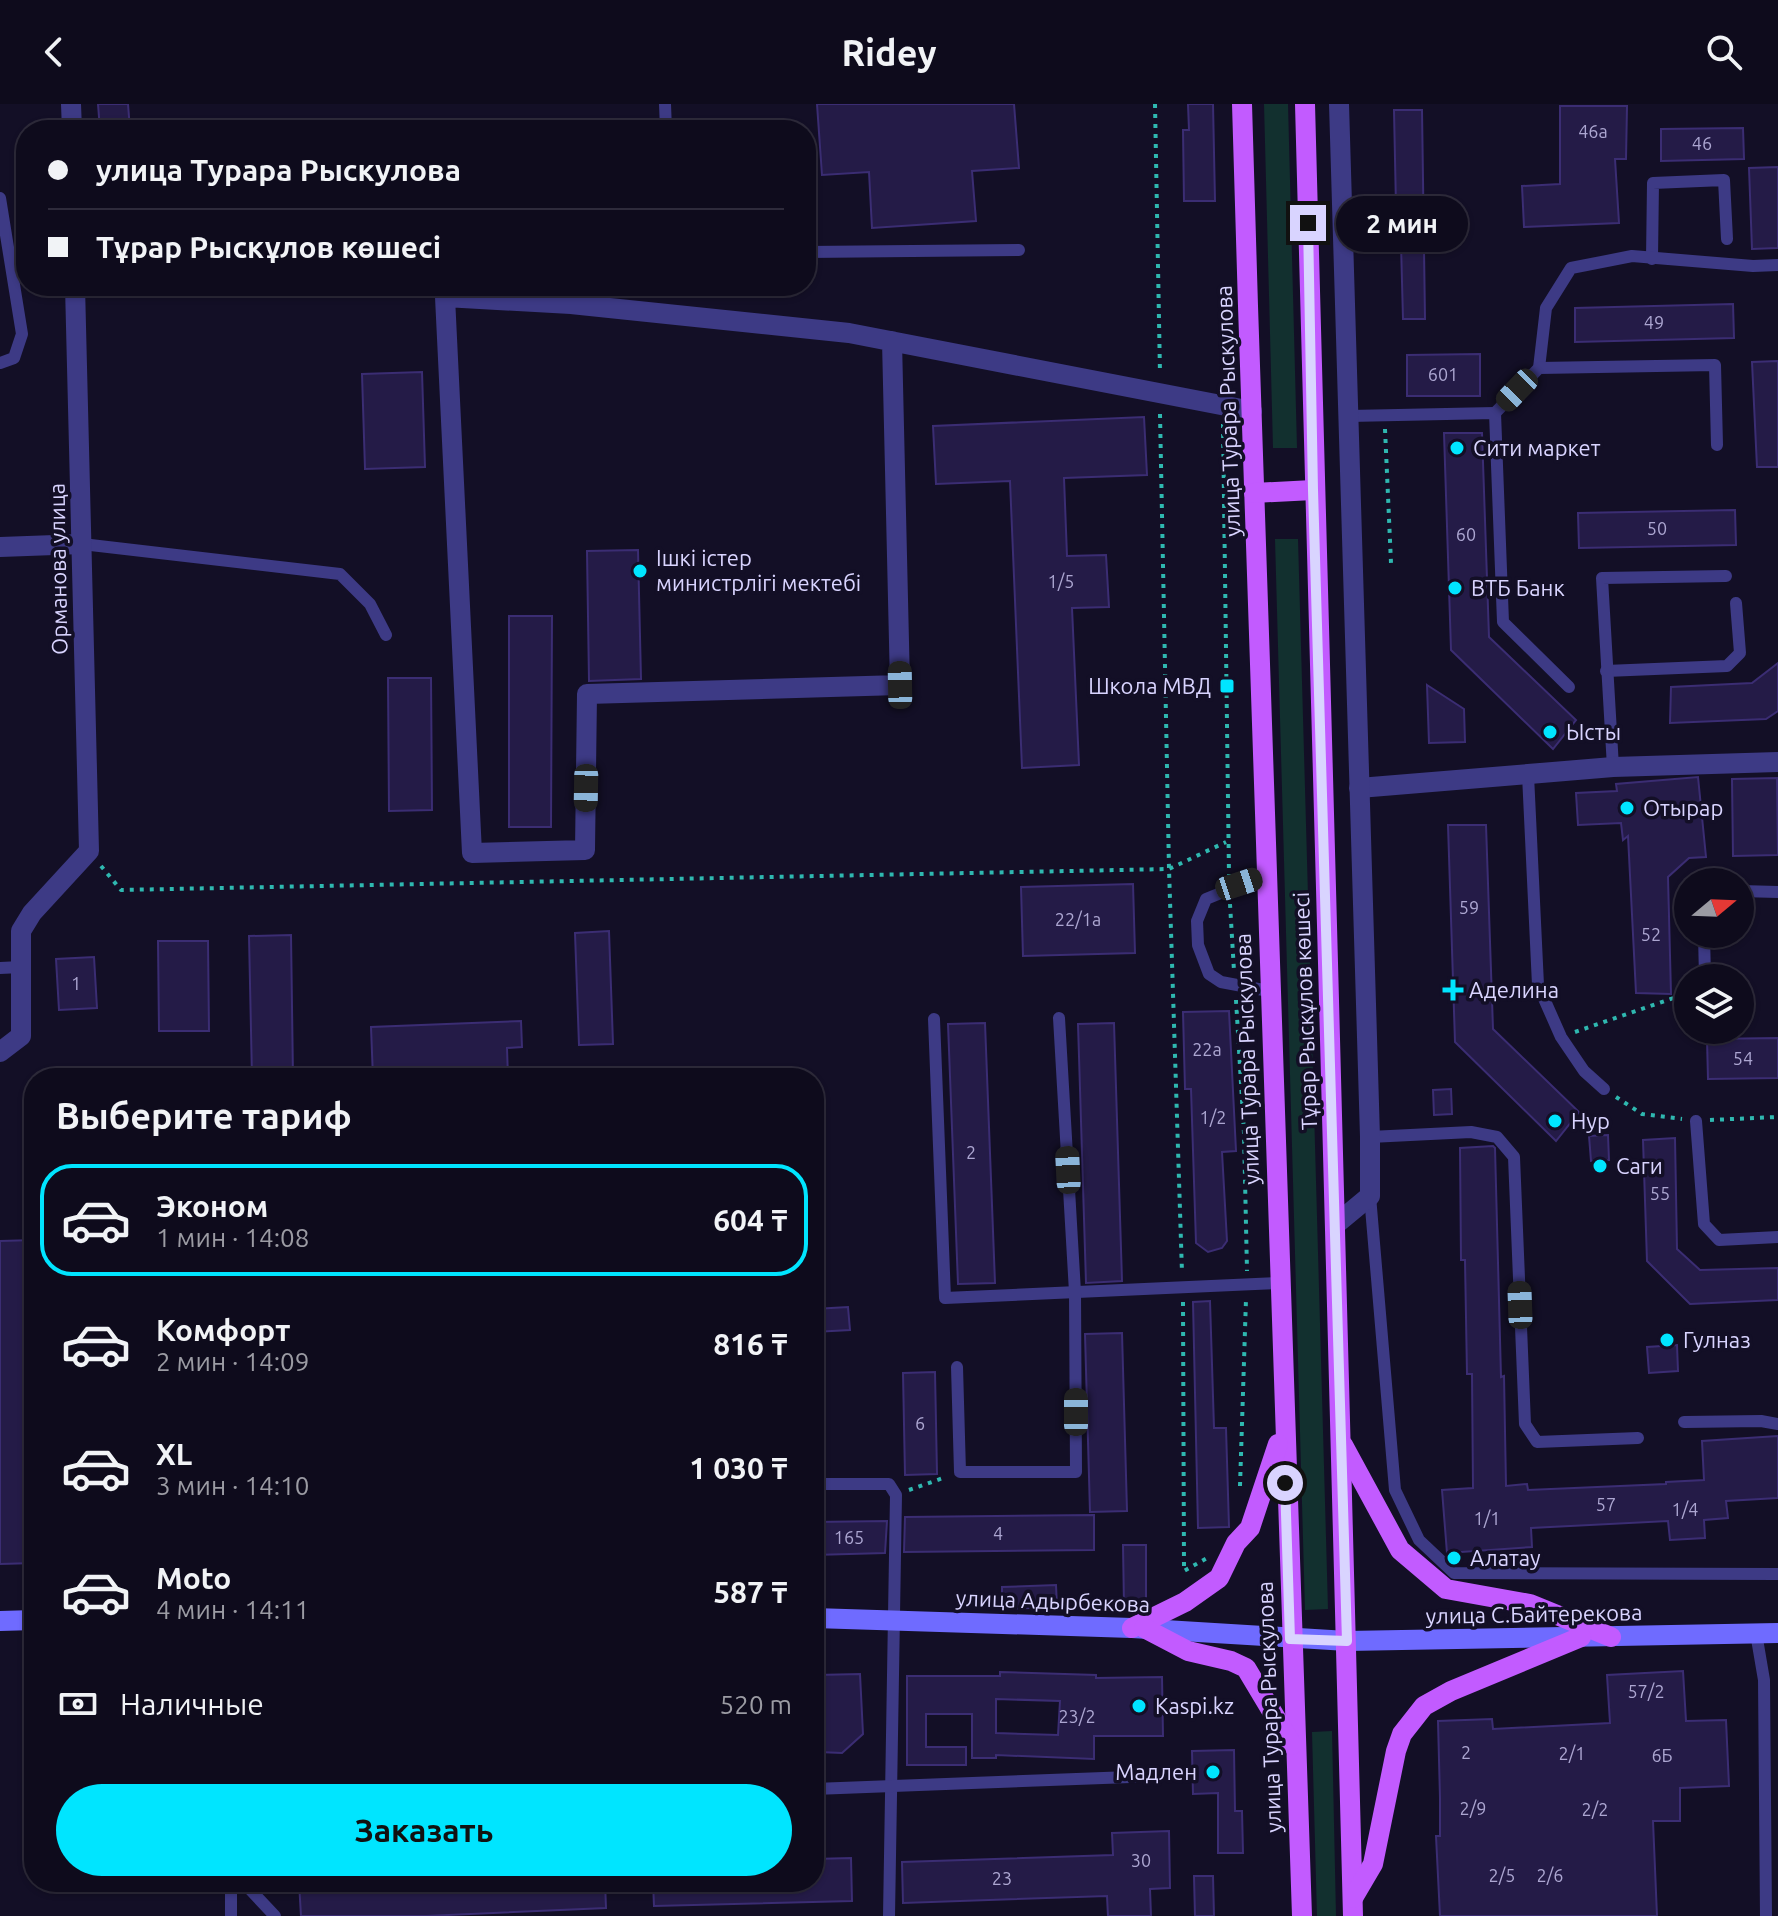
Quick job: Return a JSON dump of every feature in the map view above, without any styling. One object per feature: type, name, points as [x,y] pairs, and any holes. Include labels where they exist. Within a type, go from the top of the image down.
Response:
[{"type":"main road","name":"улица Турара Рыскулова","points":[[1242,104],[1277,1283],[1302,1916]]},
{"type":"main road","name":"Тұрар Рыскұлов көшесі","points":[[1305,104],[1353,1907]]},
{"type":"main road","points":[[1254,493],[1313,490]]},
{"type":"main road","points":[[1138,1628],[1185,1602],[1219,1578],[1236,1543],[1250,1528],[1283,1428]]},
{"type":"main road","points":[[1342,1442],[1395,1542],[1446,1589],[1530,1604],[1611,1637]]},
{"type":"main road","name":"улица Адырбекова","points":[[824,1618],[1138,1628],[1290,1639]]},
{"type":"main road","points":[[0,1621],[24,1620]]},
{"type":"main road","points":[[1138,1628],[1188,1651],[1231,1661],[1246,1668],[1295,1749]]},
{"type":"main road","name":"улица С.Байтерекова","points":[[1290,1639],[1347,1641],[1778,1633]]},
{"type":"main road","points":[[1353,1907],[1373,1864],[1396,1751],[1402,1734],[1413,1718],[1424,1706],[1451,1691],[1581,1637]]},
{"type":"street","points":[[1335,1225],[1370,1196],[1339,104]]},
{"type":"street","name":"Орманова улица","points":[[75,296],[89,851]]},
{"type":"street","points":[[892,341],[900,685],[587,694],[585,850],[472,853],[445,297],[571,304],[849,333],[892,341],[1160,394],[1252,411]]},
{"type":"street","points":[[0,547],[82,544]]},
{"type":"street","points":[[1359,788],[1613,767],[1778,762]]},
{"type":"street","points":[[0,1052],[21,1036],[10,968],[21,931],[32,913],[89,851]]},
{"type":"lane","points":[[1652,259],[1653,183],[1724,180],[1727,239]]},
{"type":"lane","points":[[0,198],[22,334],[14,358],[0,363]]},
{"type":"lane","points":[[816,252],[1019,250]]},
{"type":"lane","points":[[1349,416],[1495,413],[1539,368],[1546,308],[1571,268],[1632,256],[1753,266],[1778,265]]},
{"type":"lane","points":[[1539,368],[1715,365],[1717,445]]},
{"type":"lane","points":[[1495,413],[1503,622],[1569,687]]},
{"type":"lane","points":[[82,544],[340,574],[370,604],[386,635]]},
{"type":"lane","points":[[1613,767],[1602,578],[1726,576]]},
{"type":"lane","points":[[1606,671],[1727,666],[1740,653],[1736,603]]},
{"type":"lane","points":[[1528,775],[1538,985],[1561,1037],[1584,1071],[1604,1089]]},
{"type":"lane","points":[[1265,875],[1206,899],[1197,921],[1198,945],[1209,974],[1221,982],[1269,991]]},
{"type":"lane","points":[[1754,891],[1778,892]]},
{"type":"lane","points":[[957,1367],[960,1472],[1076,1472],[1075,1292],[1059,1018]]},
{"type":"lane","points":[[934,1019],[945,1298],[1277,1283]]},
{"type":"lane","points":[[1696,1121],[1704,1224],[1719,1240],[1778,1237]]},
{"type":"lane","points":[[1370,1137],[1471,1132],[1497,1137],[1514,1157],[1525,1424],[1537,1442],[1638,1438]]},
{"type":"lane","points":[[1370,1196],[1395,1490],[1419,1540],[1454,1573],[1778,1574]]},
{"type":"lane","points":[[1684,1422],[1761,1421],[1778,1424]]},
{"type":"lane","points":[[824,1484],[889,1484],[896,1495],[889,1916]]},
{"type":"lane","points":[[1756,1633],[1764,1680],[1766,1916]]},
{"type":"lane","points":[[1764,1680],[1778,1680]]},
{"type":"lane","points":[[824,1789],[1157,1776]]},
{"type":"lane","points":[[231,1892],[231,1916]]},
{"type":"lane","points":[[252,1892],[275,1916]]},
{"type":"path","points":[[1155,104],[1169,869],[1183,1287],[1184,1571],[1236,1543]]},
{"type":"path","points":[[1384,415],[1391,563]]},
{"type":"path","points":[[89,851],[121,890],[1169,869],[1228,842]]},
{"type":"path","points":[[1561,1037],[1674,998]]},
{"type":"path","points":[[1604,1089],[1642,1114],[1696,1121],[1778,1117]]},
{"type":"path","points":[[896,1495],[960,1472]]},
{"type":"green space","points":[[1264,104],[1288,104],[1297,448],[1273,448]]},
{"type":"green space","points":[[1275,539],[1298,539],[1328,1609],[1305,1610]]},
{"type":"green space","points":[[1332,1731],[1336,1916],[1317,1916],[1312,1732]]},
{"type":"building","points":[[98,104],[128,104],[129,120],[99,120]]},
{"type":"building","points":[[817,104],[1014,104],[1019,168],[972,171],[976,221],[872,228],[869,172],[822,175]]},
{"type":"building","points":[[1188,104],[1213,104],[1215,201],[1184,201],[1183,130],[1189,130]]},
{"type":"building","points":[[1560,106],[1627,106],[1626,159],[1615,159],[1619,223],[1524,227],[1522,186],[1560,184]]},
{"type":"building","points":[[1394,110],[1422,110],[1425,319],[1403,319]]},
{"type":"building","points":[[1743,128],[1744,159],[1661,161],[1661,129]]},
{"type":"building","points":[[1778,167],[1778,248],[1752,249],[1749,168]]},
{"type":"building","points":[[1733,304],[1734,338],[1575,342],[1575,308]]},
{"type":"building","points":[[1480,354],[1480,396],[1407,396],[1407,355]]},
{"type":"building","points":[[1778,361],[1778,467],[1757,467],[1752,362]]},
{"type":"building","points":[[422,372],[425,467],[365,469],[362,374]]},
{"type":"building","points":[[1144,417],[1147,475],[1064,478],[1067,556],[1106,555],[1109,607],[1072,608],[1079,765],[1022,768],[1010,481],[936,484],[933,426]]},
{"type":"building","points":[[1444,433],[1482,433],[1489,637],[1576,720],[1553,749],[1451,650]]},
{"type":"building","points":[[1735,510],[1736,545],[1579,548],[1578,513]]},
{"type":"building","points":[[638,550],[641,679],[589,681],[587,551]]},
{"type":"building","points":[[509,616],[552,616],[551,827],[509,827]]},
{"type":"building","points":[[1778,663],[1778,711],[1766,719],[1670,723],[1671,687],[1752,683]]},
{"type":"building","points":[[388,678],[431,678],[432,810],[389,811]]},
{"type":"building","points":[[1427,685],[1464,709],[1465,742],[1429,743]]},
{"type":"building","points":[[1698,777],[1706,857],[1689,858],[1674,868],[1668,877],[1671,994],[1636,993],[1628,836],[1623,840],[1621,823],[1578,825],[1576,793],[1617,791],[1616,784]]},
{"type":"building","points":[[1777,778],[1778,855],[1733,856],[1732,779]]},
{"type":"building","points":[[1448,825],[1486,825],[1493,1029],[1579,1112],[1556,1141],[1455,1042]]},
{"type":"building","points":[[1133,884],[1135,953],[1023,956],[1021,887]]},
{"type":"building","points":[[609,931],[613,1044],[579,1045],[575,933]]},
{"type":"building","points":[[291,935],[293,1068],[252,1068],[249,936]]},
{"type":"building","points":[[158,941],[208,941],[209,1031],[159,1031]]},
{"type":"building","points":[[94,957],[97,1008],[59,1010],[56,959]]},
{"type":"building","points":[[1229,1011],[1236,1151],[1222,1152],[1227,1241],[1222,1248],[1208,1252],[1196,1243],[1191,1089],[1185,1089],[1183,1012]]},
{"type":"building","points":[[521,1021],[522,1047],[507,1048],[508,1068],[373,1068],[371,1027]]},
{"type":"building","points":[[985,1023],[995,1283],[958,1284],[948,1024]]},
{"type":"building","points":[[1114,1023],[1122,1281],[1086,1283],[1078,1024]]},
{"type":"building","points":[[1754,1038],[1778,1038],[1778,1078],[1708,1079],[1707,1044],[1754,1044]]},
{"type":"building","points":[[1451,1089],[1452,1114],[1434,1115],[1433,1090]]},
{"type":"building","points":[[1608,1135],[1609,1160],[1591,1161],[1589,1136]]},
{"type":"building","points":[[1675,1138],[1677,1249],[1700,1270],[1778,1268],[1778,1300],[1690,1304],[1647,1261],[1643,1140]]},
{"type":"building","points":[[1493,1146],[1506,1486],[1527,1484],[1528,1490],[1704,1480],[1702,1441],[1778,1436],[1778,1498],[1726,1501],[1728,1518],[1704,1520],[1705,1538],[1670,1540],[1668,1521],[1531,1528],[1532,1547],[1447,1553],[1442,1490],[1473,1488],[1472,1374],[1467,1374],[1465,1260],[1461,1260],[1460,1148]]},
{"type":"building","points":[[24,1240],[24,1563],[0,1564],[0,1241]]},
{"type":"building","points":[[1210,1301],[1214,1428],[1226,1428],[1229,1527],[1198,1528],[1193,1302]]},
{"type":"building","points":[[848,1307],[850,1330],[824,1331],[824,1308]]},
{"type":"building","points":[[1122,1333],[1127,1511],[1090,1512],[1085,1334]]},
{"type":"building","points":[[1677,1345],[1678,1371],[1649,1373],[1647,1347]]},
{"type":"building","points":[[935,1372],[937,1474],[905,1475],[903,1373]]},
{"type":"building","points":[[1094,1515],[1094,1550],[904,1552],[905,1517]]},
{"type":"building","points":[[887,1521],[885,1553],[824,1555],[824,1522]]},
{"type":"building","points":[[1123,1545],[1146,1545],[1146,1605],[1124,1606]]},
{"type":"building","points":[[1056,1585],[1057,1607],[1002,1609],[1002,1587]]},
{"type":"building","points":[[1683,1671],[1686,1721],[1726,1720],[1729,1786],[1680,1788],[1680,1821],[1653,1821],[1657,1916],[1440,1916],[1436,1836],[1440,1836],[1438,1721],[1492,1719],[1493,1729],[1610,1723],[1607,1675]]},
{"type":"building","points":[[1000,1672],[1096,1675],[1096,1678],[1162,1677],[1163,1736],[1094,1736],[1094,1759],[996,1755],[996,1758],[972,1758],[972,1714],[926,1714],[926,1747],[966,1747],[966,1765],[907,1765],[907,1676],[1000,1676]],"holes":[[[996,1699],[1060,1701],[1058,1735],[996,1733]]]},
{"type":"building","points":[[860,1674],[863,1734],[842,1753],[824,1752],[824,1675]]},
{"type":"building","points":[[1234,1750],[1235,1811],[1242,1811],[1243,1853],[1218,1853],[1218,1793],[1193,1794],[1192,1751]]},
{"type":"building","points":[[1169,1831],[1170,1888],[1150,1889],[1151,1916],[1108,1916],[1107,1896],[903,1903],[902,1862],[1113,1855],[1112,1833]]},
{"type":"building","points":[[851,1858],[852,1901],[654,1906],[653,1892],[824,1892],[824,1859]]},
{"type":"building","points":[[1194,1876],[1213,1876],[1214,1916],[1195,1916]]},
{"type":"building","points":[[300,1892],[605,1892],[606,1908],[426,1916],[301,1916]]},
{"type":"place","name":"Сити маркет","points":[[1457,448]]},
{"type":"place","name":"Ішкі істер министрлігі мектебі","points":[[640,571]]},
{"type":"place","name":"ВТБ Банк","points":[[1455,588]]},
{"type":"place","name":"Школа МВД","points":[[1227,686]]},
{"type":"place","name":"Ысты","points":[[1550,732]]},
{"type":"place","name":"Отырар","points":[[1627,808]]},
{"type":"place","name":"Аделина","points":[[1453,990]]},
{"type":"place","name":"Нур","points":[[1555,1121]]},
{"type":"place","name":"Саги","points":[[1600,1166]]},
{"type":"place","name":"Гулназ","points":[[1667,1340]]},
{"type":"place","name":"Алатау","points":[[1454,1558]]},
{"type":"place","name":"Kaspi.kz","points":[[1139,1706]]},
{"type":"place","name":"Мадлен","points":[[1213,1772]]},
{"type":"route","points":[[1285,1483],[1290,1639],[1347,1641],[1308,223]]}]
